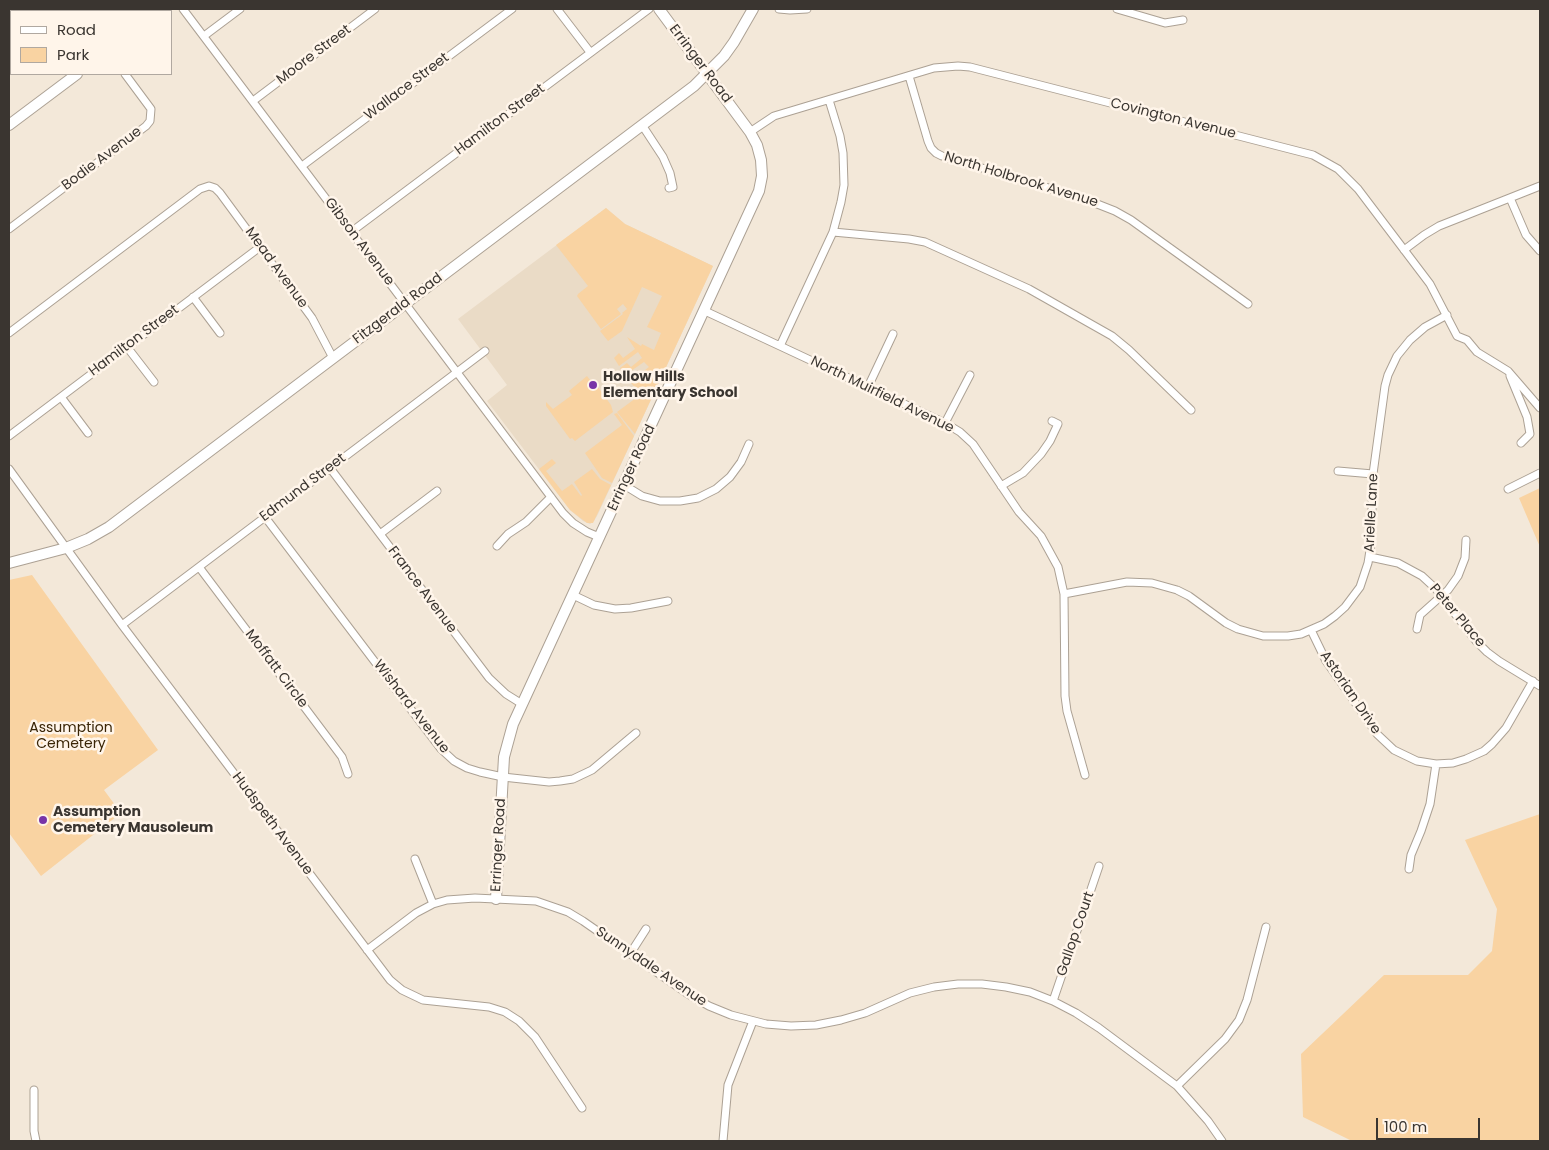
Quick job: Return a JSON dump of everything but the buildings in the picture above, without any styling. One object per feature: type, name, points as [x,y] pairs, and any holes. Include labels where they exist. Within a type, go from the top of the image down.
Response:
[{"type":"main road","name":"Erringer Road","points":[[496,899],[503,776],[507,741],[572,595],[705,311],[759,191],[762,176],[761,160],[757,145],[750,132],[659,9]]},
{"type":"main road","name":"Fitzgerald Road","points":[[9,562],[66,548],[109,527],[694,86],[722,58],[734,42],[752,9]]},
{"type":"main road","points":[[9,125],[76,75]]},
{"type":"street","name":"Gibson Avenue","points":[[183,9],[551,496],[573,523],[599,537]]},
{"type":"street","points":[[204,36],[240,9]]},
{"type":"street","name":"Moore Street","points":[[253,101],[375,9]]},
{"type":"street","name":"Wallace Street","points":[[302,166],[512,9]]},
{"type":"street","points":[[557,9],[590,52]]},
{"type":"street","name":"Hamilton Street","points":[[352,232],[649,9]]},
{"type":"street","points":[[779,9],[807,9]]},
{"type":"street","points":[[1117,9],[1165,23],[1184,20]]},
{"type":"street","name":"Covington Avenue","points":[[750,132],[774,116],[909,76],[944,66],[970,67],[1313,155],[1338,169],[1348,178],[1430,284],[1457,336],[1467,340],[1477,352],[1508,372],[1540,408]]},
{"type":"street","name":"Bodie Avenue","points":[[9,229],[146,126],[150,121],[151,109],[126,75]]},
{"type":"street","name":"North Holbrook Avenue","points":[[909,76],[930,148],[936,153],[1082,198],[1115,211],[1131,220],[1248,304]]},
{"type":"street","points":[[780,346],[833,232],[841,202],[844,168],[840,136],[830,100]]},
{"type":"street","points":[[642,125],[664,157],[673,188],[669,188]]},
{"type":"street","name":"Mead Avenue","points":[[9,333],[200,189],[209,186],[215,188],[220,193],[312,318],[333,358]]},
{"type":"street","points":[[1404,250],[1439,226],[1540,186]]},
{"type":"street","points":[[1510,198],[1526,235],[1540,251]]},
{"type":"street","points":[[833,232],[925,242],[1029,290],[1112,336],[1191,410]]},
{"type":"street","name":"Hamilton Street","points":[[9,436],[260,247]]},
{"type":"street","points":[[194,297],[220,333]]},
{"type":"street","name":"North Muirfield Avenue","points":[[705,311],[945,423],[960,432],[973,444],[1019,512],[1041,536],[1053,556],[1062,579],[1064,594],[1065,696],[1067,711],[1085,775]]},
{"type":"street","name":"Arielle Lane","points":[[1064,594],[1126,582],[1152,583],[1177,590],[1226,623],[1251,634],[1275,637],[1311,630],[1335,616],[1352,598],[1365,575],[1370,557],[1373,474],[1388,375],[1397,356],[1410,340],[1425,327],[1447,315]]},
{"type":"street","points":[[868,387],[893,334]]},
{"type":"street","points":[[127,347],[154,382]]},
{"type":"street","name":"Edmund Street","points":[[122,625],[485,351]]},
{"type":"street","points":[[1508,372],[1527,417],[1530,434],[1521,443]]},
{"type":"street","points":[[945,423],[970,376]]},
{"type":"street","points":[[61,397],[88,433]]},
{"type":"street","points":[[1001,486],[1023,473],[1041,454],[1058,424],[1052,421]]},
{"type":"street","points":[[624,485],[642,496],[660,501],[680,502],[698,498],[716,489],[730,477],[741,462],[748,444]]},
{"type":"street","name":"Hudspeth Avenue","points":[[9,468],[122,625],[390,980],[413,996],[434,1002],[490,1007],[519,1020],[536,1037],[582,1108]]},
{"type":"street","name":"France Avenue","points":[[330,468],[488,678],[506,694],[522,704]]},
{"type":"street","points":[[1338,472],[1373,474]]},
{"type":"street","points":[[1508,489],[1540,473]]},
{"type":"street","points":[[380,534],[438,490]]},
{"type":"street","points":[[497,546],[508,534],[526,522],[551,496]]},
{"type":"street","name":"Wishard Avenue","points":[[265,517],[441,749],[454,761],[467,768],[503,776],[549,782],[572,779],[592,770],[636,733]]},
{"type":"street","points":[[1417,629],[1420,615],[1454,583],[1462,567],[1466,540]]},
{"type":"street","name":"Peter Place","points":[[1370,557],[1398,563],[1414,571],[1429,582],[1487,652],[1499,662],[1540,686]]},
{"type":"street","name":"Moffatt Circle","points":[[199,567],[342,757],[348,774]]},
{"type":"street","points":[[572,595],[594,606],[615,609],[668,601]]},
{"type":"street","name":"Astorian Drive","points":[[1311,630],[1326,661],[1383,741],[1406,757],[1417,761],[1448,764],[1466,760],[1484,751],[1506,728],[1533,681]]},
{"type":"street","points":[[1409,869],[1411,855],[1430,804],[1436,764]]},
{"type":"street","points":[[415,859],[433,904]]},
{"type":"street","name":"Gallop Court","points":[[1053,1001],[1099,866]]},
{"type":"street","name":"Sunnydale Avenue","points":[[367,950],[416,913],[433,904],[461,898],[536,901],[560,909],[583,921],[702,1002],[731,1015],[766,1024],[816,1025],[841,1020],[865,1013],[910,993],[934,987],[958,984],[1006,986],[1030,992],[1053,1001],[1076,1013],[1098,1028],[1177,1086],[1208,1121],[1222,1141]]},
{"type":"street","points":[[1177,1086],[1225,1039],[1239,1020],[1247,1000],[1266,927]]},
{"type":"street","points":[[630,954],[646,929]]},
{"type":"street","points":[[723,1141],[728,1085],[753,1021]]},
{"type":"street","points":[[34,1090],[34,1131],[36,1141]]},
{"type":"shaded area","points":[[606,208],[625,224],[713,266],[598,514],[590,524],[583,521],[570,510],[487,401],[507,385],[458,319]]},
{"type":"green space","points":[[606,208],[625,224],[713,266],[635,434],[617,412],[640,395],[627,377],[633,372],[637,376],[649,367],[644,362],[625,375],[620,368],[627,363],[631,367],[642,358],[638,352],[619,366],[614,358],[619,353],[623,358],[635,349],[627,337],[641,346],[642,344],[654,350],[661,333],[647,327],[662,296],[642,287],[622,331],[608,341],[600,331],[623,314],[627,309],[623,304],[617,309],[621,314],[601,329],[577,296],[588,286],[556,245]]},
{"type":"green space","points":[[587,376],[590,380],[592,379],[611,405],[613,412],[575,441],[572,438],[570,439],[546,406],[546,402],[553,409],[572,395],[569,391]]},
{"type":"green space","points":[[617,413],[634,436],[612,483],[602,478],[585,453],[622,425],[614,414]]},
{"type":"green space","points":[[552,459],[556,463],[546,471],[562,491],[572,484],[581,496],[574,482],[592,469],[600,479],[611,485],[593,523],[587,523],[570,510],[539,469]]},
{"type":"green space","points":[[1540,488],[1540,547],[1519,498]]},
{"type":"green space","name":"Assumption Cemetery","points":[[32,575],[158,750],[104,790],[121,813],[41,876],[9,833],[9,580]]},
{"type":"green space","points":[[1540,814],[1540,1141],[1352,1141],[1303,1117],[1301,1054],[1384,975],[1468,975],[1492,951],[1497,909],[1465,840]]},
{"type":"place","name":"Hollow Hills Elementary School","points":[[593,385]]},
{"type":"place","name":"Assumption Cemetery Mausoleum","points":[[43,820]]}]
